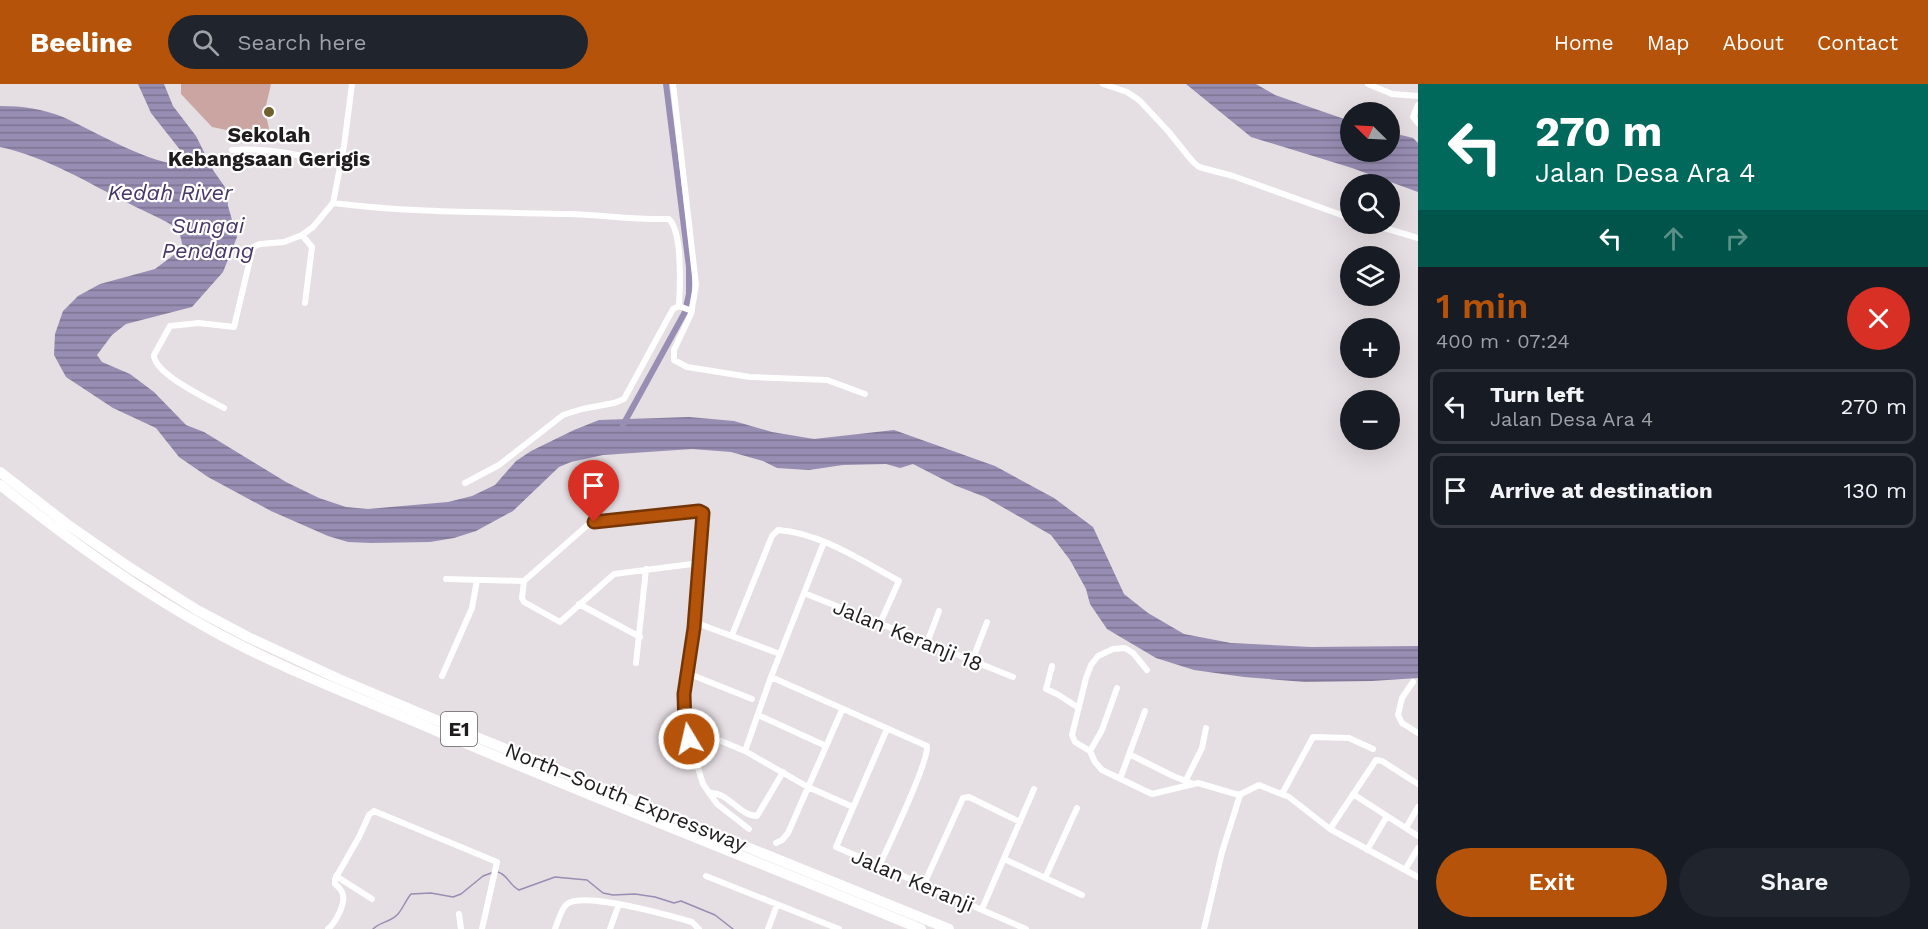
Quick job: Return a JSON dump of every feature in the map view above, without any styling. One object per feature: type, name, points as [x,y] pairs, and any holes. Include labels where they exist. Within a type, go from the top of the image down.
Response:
[{"type":"highway","name":"North–South Expressway","points":[[0,472],[67,524],[122,562],[197,610],[248,637],[339,679],[484,740],[949,929]]},
{"type":"highway","name":"North–South Expressway","points":[[0,485],[52,526],[121,574],[182,613],[237,644],[488,753],[921,929]]},
{"type":"street","points":[[224,408],[163,372],[156,363],[154,355],[170,326],[199,323],[234,327],[253,247],[260,244],[284,242],[302,235],[333,204],[352,84]]},
{"type":"street","points":[[673,84],[696,275],[696,292],[685,308],[673,357],[678,363],[693,368],[750,377],[820,379],[865,394]]},
{"type":"street","points":[[1103,84],[1127,92],[1139,100],[1199,167],[1233,176],[1340,214]]},
{"type":"street","points":[[1368,84],[1392,94],[1418,96]]},
{"type":"street","points":[[1418,105],[1413,117],[1418,123]]},
{"type":"street","points":[[232,150],[256,149],[300,155],[340,165]]},
{"type":"street","points":[[333,204],[669,219],[673,222],[685,308]]},
{"type":"street","points":[[1400,233],[1418,238]]},
{"type":"street","points":[[302,235],[312,247],[305,303]]},
{"type":"street","points":[[465,483],[499,465],[563,415],[624,399],[675,307],[685,308]]},
{"type":"street","points":[[700,563],[614,574],[560,622],[524,602],[522,598],[524,581],[591,522],[699,511],[703,513],[704,516],[700,563],[694,622],[683,699],[685,726],[703,784],[721,807],[749,830]]},
{"type":"street","points":[[732,635],[772,536],[776,531],[781,530],[800,533],[824,542],[899,581],[880,623]]},
{"type":"street","points":[[745,751],[824,542]]},
{"type":"street","points":[[636,663],[646,569]]},
{"type":"street","points":[[446,579],[524,581]]},
{"type":"street","points":[[442,676],[472,608],[477,580]]},
{"type":"street","name":"Jalan Keranji 18","points":[[804,592],[1012,677]]},
{"type":"street","points":[[579,604],[640,637]]},
{"type":"street","points":[[927,643],[939,611]]},
{"type":"street","points":[[694,622],[780,654]]},
{"type":"street","points":[[972,661],[987,622]]},
{"type":"street","points":[[1147,670],[1128,649],[1118,647],[1103,652],[1094,660],[1088,671],[1072,737],[1075,742],[1090,751],[1097,766],[1152,794],[1189,781],[1202,748],[1206,728]]},
{"type":"street","points":[[1052,666],[1046,689],[1079,708]]},
{"type":"street","points":[[687,673],[752,699]]},
{"type":"street","points":[[771,678],[927,746],[928,750],[922,766],[879,866]]},
{"type":"street","points":[[1413,682],[1402,698],[1398,716],[1402,723],[1418,733]]},
{"type":"street","points":[[1090,751],[1102,730],[1117,688]]},
{"type":"street","points":[[776,843],[788,833],[842,710]]},
{"type":"street","points":[[1120,779],[1145,711]]},
{"type":"street","points":[[758,715],[826,746]]},
{"type":"street","points":[[685,726],[745,751],[808,787],[853,807],[887,729]]},
{"type":"street","points":[[1282,794],[1313,736],[1349,738],[1373,749]]},
{"type":"street","points":[[1129,754],[1173,777],[1240,795]]},
{"type":"street","points":[[1330,829],[1374,762],[1382,761],[1418,784]]},
{"type":"street","points":[[709,793],[720,794],[749,815],[757,816],[783,772]]},
{"type":"street","points":[[1204,929],[1222,852],[1240,795],[1257,785],[1295,800],[1330,829],[1418,877]]},
{"type":"street","points":[[982,909],[1034,789]]},
{"type":"street","points":[[1353,794],[1418,836]]},
{"type":"street","points":[[924,884],[962,800],[969,797],[1020,822]]},
{"type":"street","name":"Jalan Keranji","points":[[853,807],[836,844],[837,848],[1026,929]]},
{"type":"street","points":[[1406,828],[1418,807]]},
{"type":"street","points":[[1045,878],[1077,808]]},
{"type":"street","points":[[328,929],[335,921],[343,899],[341,890],[335,884],[336,876],[356,843],[369,815],[374,811],[494,860],[497,864],[496,872],[482,929]]},
{"type":"street","points":[[1366,850],[1387,816]]},
{"type":"street","points":[[1405,870],[1418,848]]},
{"type":"street","points":[[1004,859],[1082,895]]},
{"type":"street","points":[[336,876],[372,899]]},
{"type":"street","points":[[706,876],[839,929]]},
{"type":"street","points":[[555,929],[565,906],[574,900],[620,904],[692,922],[699,929]]},
{"type":"street","points":[[610,929],[620,904]]},
{"type":"street","points":[[768,929],[777,905]]},
{"type":"street","points":[[459,914],[461,929]]},
{"type":"shaded area","points":[[181,84],[271,84],[265,110],[271,139],[212,127],[181,94]]},
{"type":"water","name":"Sungai Pendang","points":[[138,84],[164,84],[173,106],[196,136],[213,170],[227,190],[228,206],[237,237],[223,272],[192,307],[126,324],[112,335],[97,355],[102,362],[130,374],[154,392],[186,425],[204,432],[286,482],[319,498],[346,507],[368,509],[448,502],[472,496],[495,485],[516,461],[531,451],[599,420],[689,417],[734,421],[772,432],[814,439],[894,430],[995,466],[1054,498],[1093,527],[1124,594],[1148,613],[1184,634],[1231,643],[1311,647],[1418,646],[1418,678],[1305,682],[1194,670],[1156,658],[1107,629],[1090,604],[1086,589],[1070,560],[1051,535],[985,497],[954,485],[913,464],[900,468],[886,464],[843,465],[809,470],[777,468],[763,461],[731,452],[692,449],[603,455],[559,467],[513,511],[476,531],[430,542],[348,542],[328,536],[271,511],[208,477],[179,457],[156,428],[113,408],[66,377],[54,355],[55,334],[63,311],[78,296],[100,284],[155,269],[183,248],[179,230],[167,223],[51,164],[0,147],[0,106],[32,108],[55,114],[142,154],[174,164],[187,165],[181,151],[151,113]]},
{"type":"water","points":[[1186,84],[1256,84],[1275,95],[1340,118],[1340,162],[1400,162],[1400,135],[1413,138],[1418,143],[1418,192],[1400,185],[1400,174],[1368,174],[1251,137]]},
{"type":"waterway","points":[[623,425],[685,312],[689,294],[689,267],[666,84]]},
{"type":"waterway","points":[[373,929],[395,917],[411,894],[431,893],[453,897],[461,894],[483,876],[494,872]]},
{"type":"waterway","points":[[498,872],[519,890],[555,877],[587,880],[603,893],[613,895],[635,894],[674,903],[681,901],[715,915],[733,929]]},
{"type":"place","name":"Sekolah Kebangsaan Gerigis","points":[[269,112]]},
{"type":"route","points":[[594,522],[699,511],[703,513],[694,628],[684,694],[685,726],[689,739]]},
{"type":"water label","name":"Kedah River","points":[[170,192]]}]
